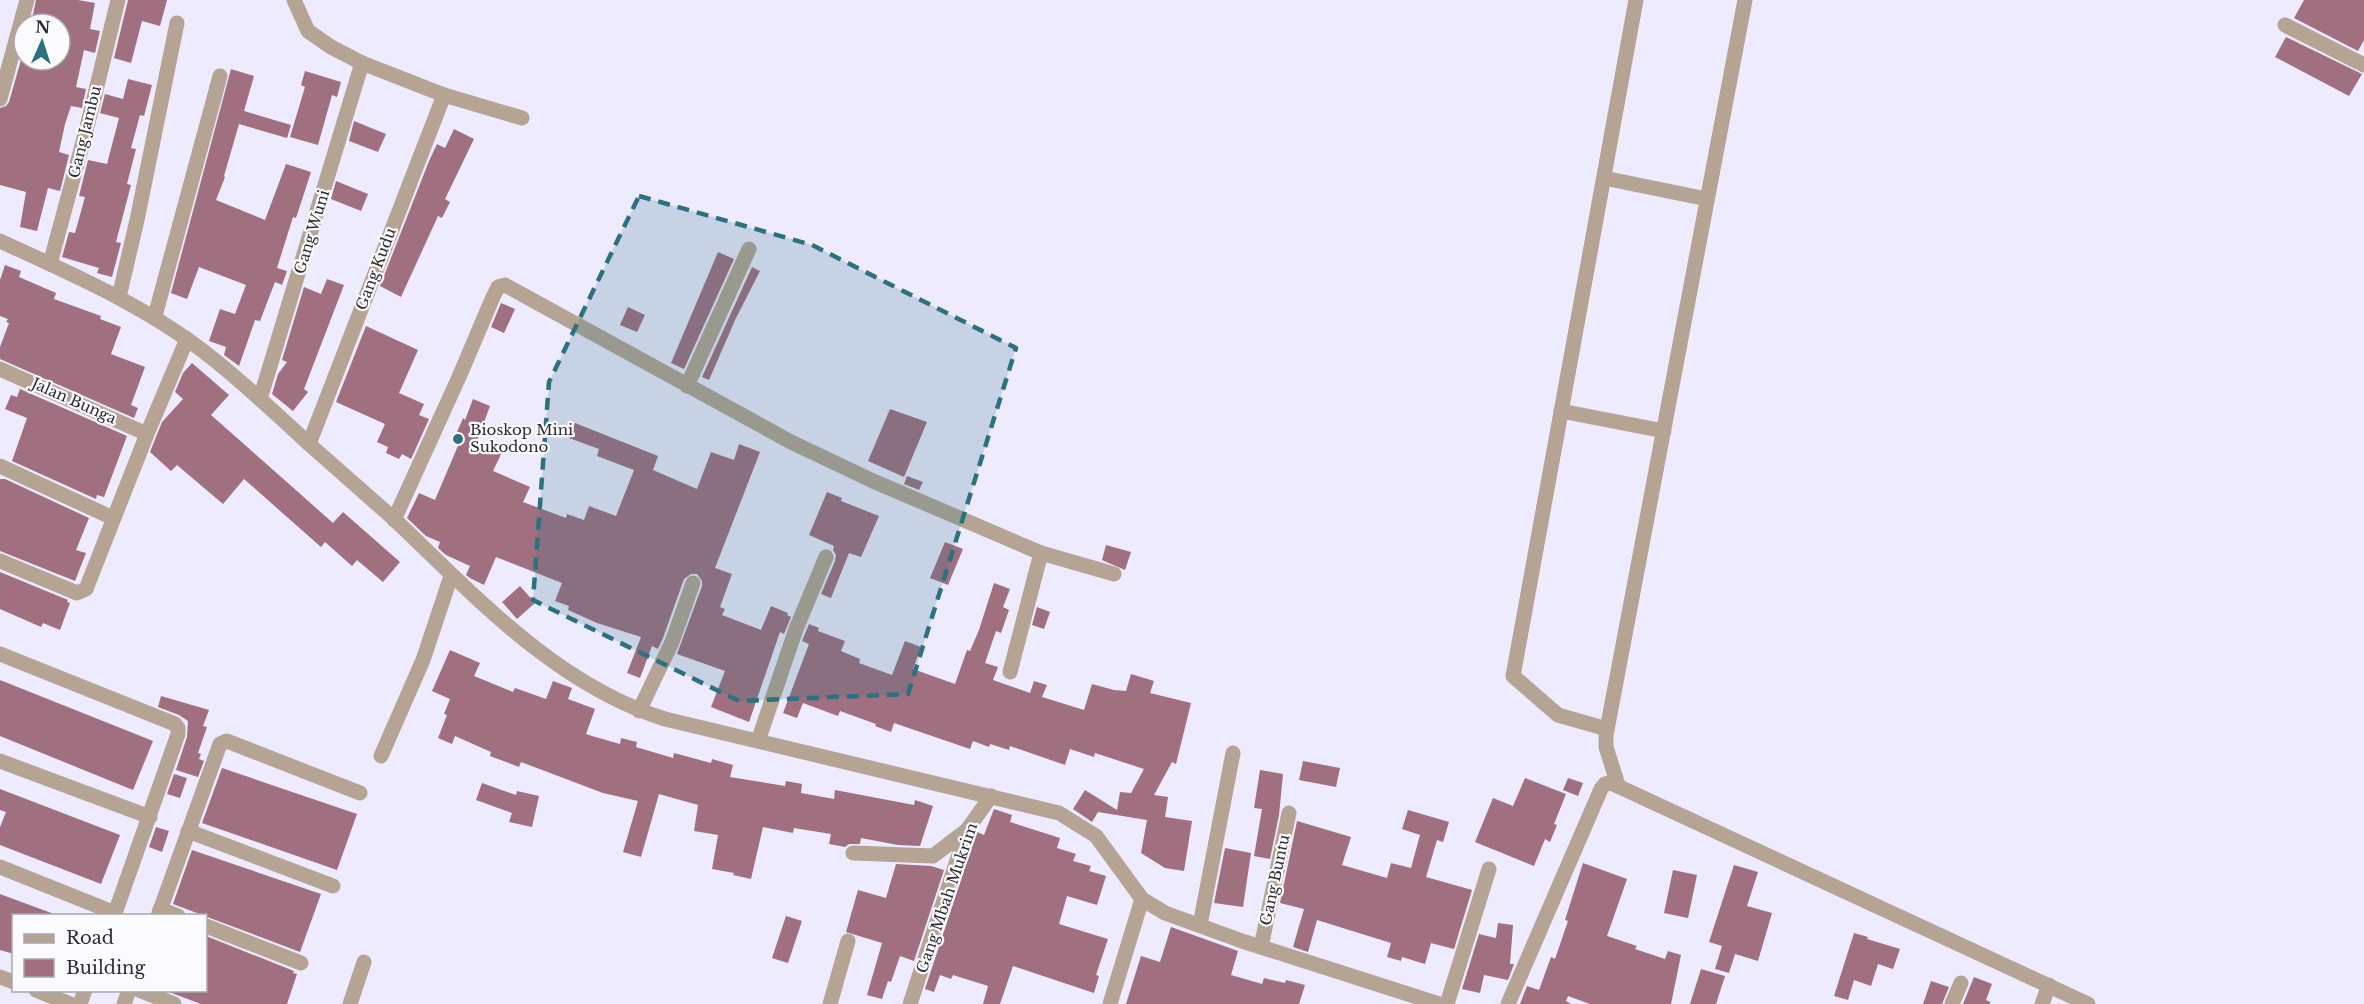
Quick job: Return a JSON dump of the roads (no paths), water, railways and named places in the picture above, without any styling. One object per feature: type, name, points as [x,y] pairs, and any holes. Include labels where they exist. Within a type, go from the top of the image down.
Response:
[{"type":"street","points":[[0,99],[27,0]]},
{"type":"street","name":"Gang Jambu","points":[[50,264],[87,128],[118,0]]},
{"type":"street","points":[[294,0],[308,31],[318,40],[362,63],[444,95],[522,118]]},
{"type":"street","points":[[1607,729],[1558,715],[1513,676],[1636,0]]},
{"type":"street","points":[[1618,785],[1606,747],[1607,729],[1745,0]]},
{"type":"street","points":[[119,297],[177,23]]},
{"type":"street","points":[[2285,25],[2364,65]]},
{"type":"street","name":"Gang Wuni","points":[[260,399],[362,63]]},
{"type":"street","points":[[155,316],[220,76]]},
{"type":"street","name":"Gang Kudu","points":[[309,444],[444,95]]},
{"type":"street","points":[[1604,178],[1707,199]]},
{"type":"street","points":[[0,241],[119,297],[155,316],[187,339],[260,399],[394,519],[451,576],[515,633],[579,678],[639,711],[1059,813],[1096,837],[1146,902],[1165,913],[1261,947],[1439,1004]]},
{"type":"street","points":[[687,386],[749,249]]},
{"type":"street","points":[[394,519],[498,287],[505,285],[791,442],[873,482],[1041,553],[1114,574]]},
{"type":"street","points":[[0,561],[77,593],[86,589],[187,339]]},
{"type":"street","name":"Jalan Bunga","points":[[0,369],[147,434]]},
{"type":"street","points":[[1561,411],[1664,431]]},
{"type":"street","points":[[0,466],[113,518]]},
{"type":"street","points":[[1010,672],[1041,553]]},
{"type":"street","points":[[758,741],[799,619],[826,557]]},
{"type":"street","points":[[381,756],[423,660],[451,576]]},
{"type":"street","points":[[639,711],[672,642],[693,583]]},
{"type":"street","points":[[0,654],[175,724],[178,728],[178,734],[150,817],[114,914],[0,867]]},
{"type":"street","points":[[159,912],[223,741],[360,793]]},
{"type":"street","points":[[1200,925],[1233,753]]},
{"type":"street","points":[[0,761],[150,817]]},
{"type":"street","points":[[1508,1004],[1605,784],[1618,785],[2088,1004]]},
{"type":"street","name":"Gang Mbah Mukrim","points":[[910,1004],[968,830],[991,796]]},
{"type":"street","name":"Gang Buntu","points":[[1261,947],[1289,813]]},
{"type":"street","points":[[853,853],[933,856],[968,830]]},
{"type":"street","points":[[188,831],[333,886]]},
{"type":"street","points":[[1447,1004],[1489,869]]},
{"type":"street","points":[[1110,1004],[1146,902]]},
{"type":"street","points":[[207,926],[301,963]]},
{"type":"street","points":[[830,1004],[848,941]]},
{"type":"street","points":[[350,1004],[364,962]]},
{"type":"street","points":[[1952,1004],[1961,983]]},
{"type":"street","points":[[2042,1004],[2049,985]]},
{"type":"street","points":[[41,992],[70,1004]]},
{"type":"street","points":[[144,992],[174,1004]]},
{"type":"place","name":"Bioskop Mini Sukodono","points":[[458,439]]}]
